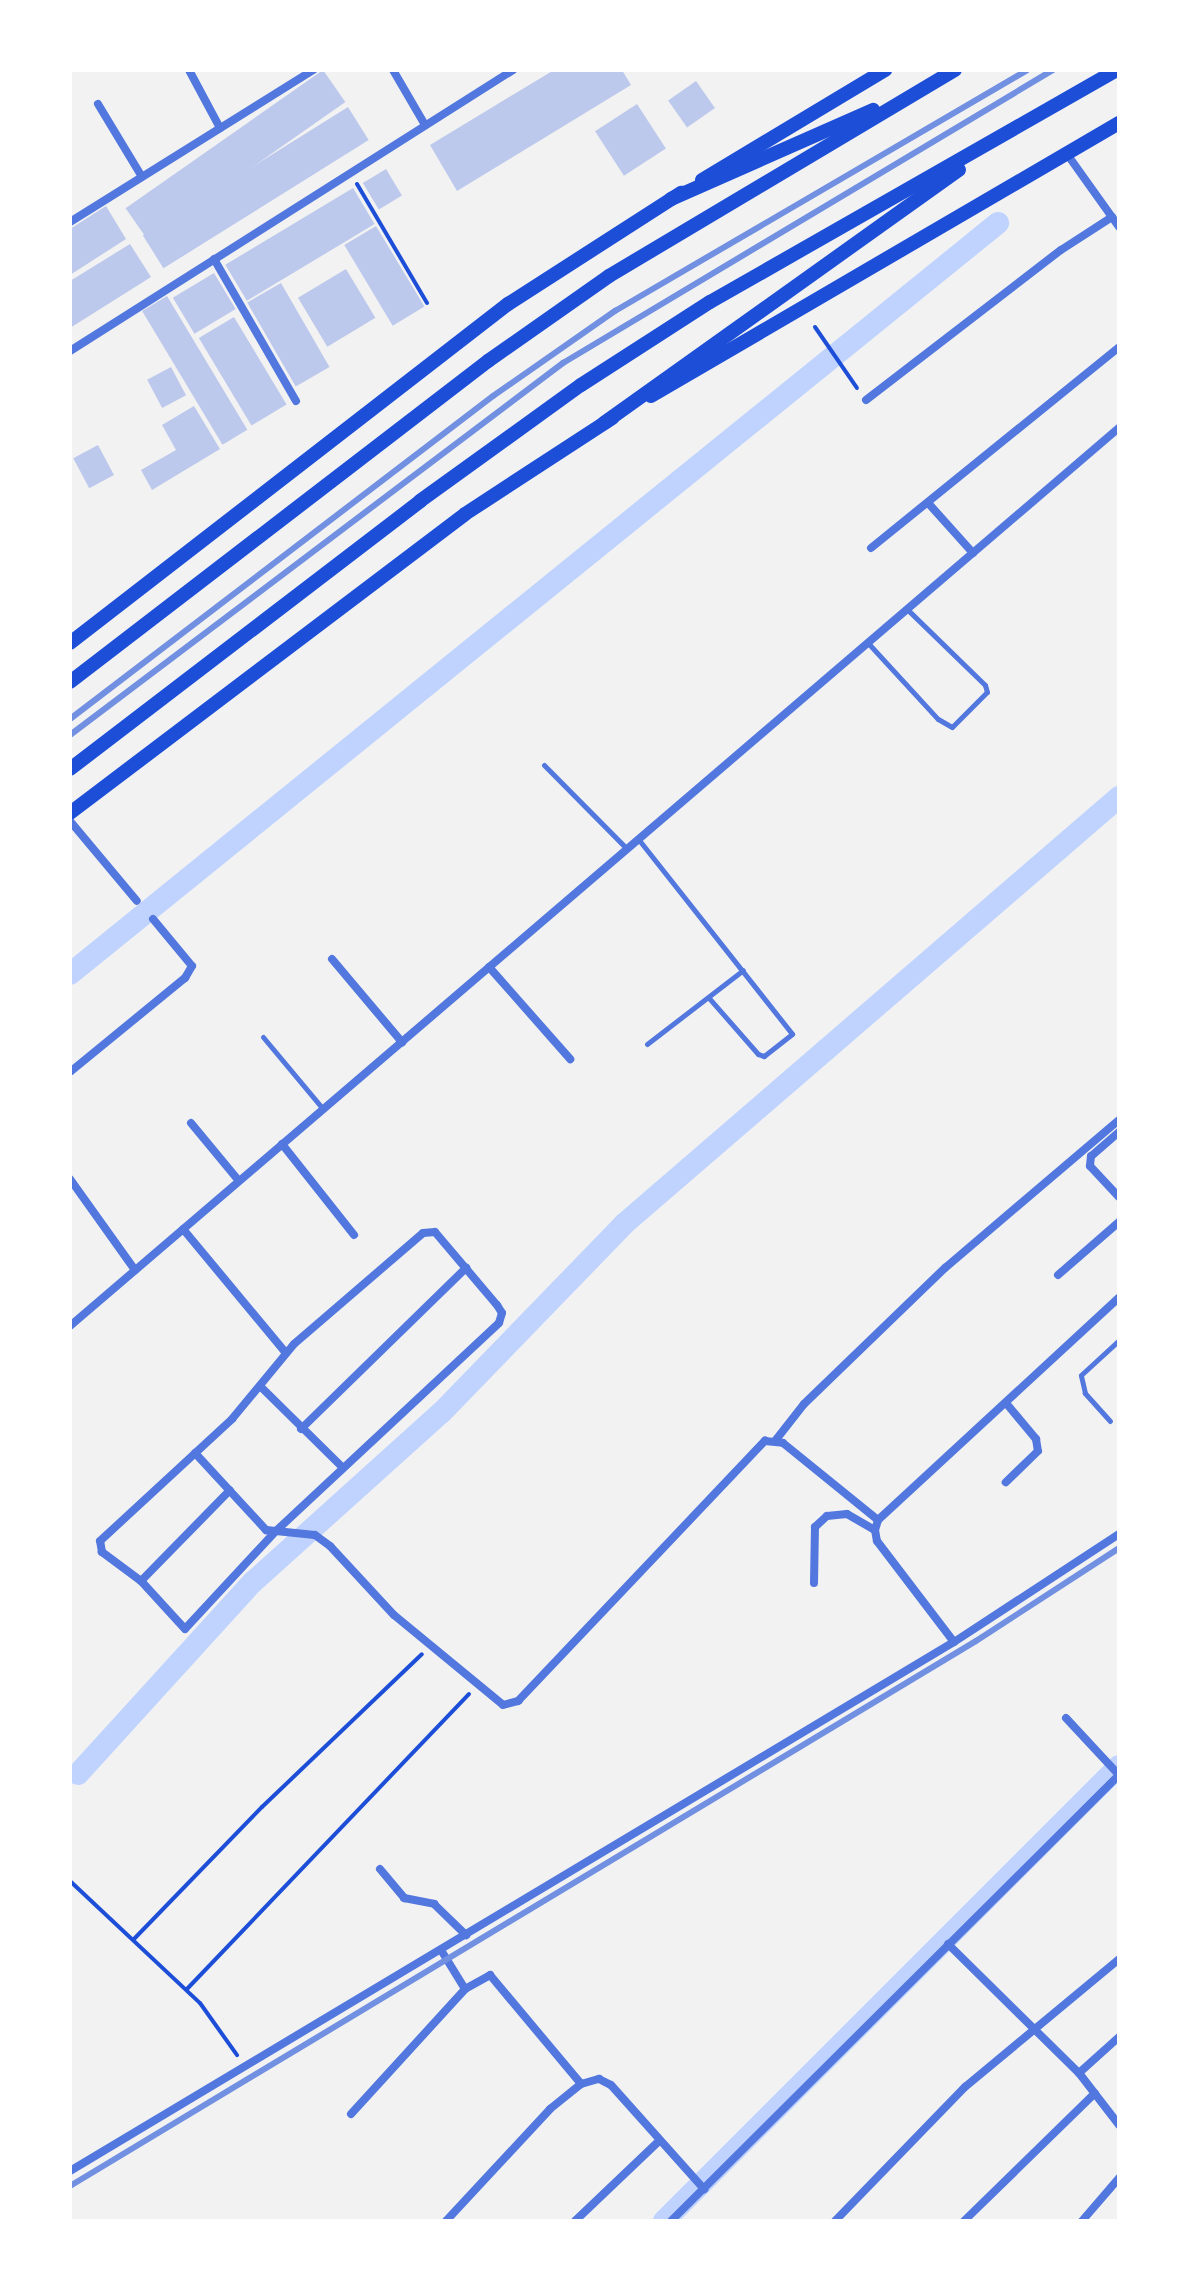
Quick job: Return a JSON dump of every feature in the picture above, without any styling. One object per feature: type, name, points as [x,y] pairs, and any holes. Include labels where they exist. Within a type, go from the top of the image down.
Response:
[{"type":"main road","points":[[70,643],[496,313],[671,199],[885,70]]},
{"type":"main road","points":[[70,682],[488,361],[609,276],[955,70]]},
{"type":"main road","points":[[70,769],[408,510],[581,385],[710,302],[1116,70]]},
{"type":"main road","points":[[671,199],[928,86]]},
{"type":"main road","points":[[604,423],[1119,123]]},
{"type":"main road","points":[[70,813],[465,514],[604,423],[1022,126]]},
{"type":"street","points":[[189,70],[220,128]]},
{"type":"street","points":[[70,222],[313,70]]},
{"type":"street","points":[[393,70],[425,125]]},
{"type":"street","points":[[70,351],[508,71]]},
{"type":"street","points":[[98,104],[142,177]]},
{"type":"street","points":[[1067,154],[1119,227]]},
{"type":"street","points":[[866,400],[1061,250],[1112,217]]},
{"type":"street","points":[[214,259],[296,401]]},
{"type":"street","points":[[871,548],[1119,347]]},
{"type":"street","points":[[70,1326],[1119,428]]},
{"type":"street","points":[[929,504],[973,553]]},
{"type":"street","points":[[70,821],[137,901]]},
{"type":"street","points":[[70,1072],[185,978],[192,966],[153,919]]},
{"type":"street","points":[[332,959],[402,1042]]},
{"type":"street","points":[[489,967],[570,1059]]},
{"type":"street","points":[[775,1441],[804,1404],[945,1268],[1119,1120]]},
{"type":"street","points":[[191,1123],[239,1181]]},
{"type":"street","points":[[1119,1132],[1091,1156],[1090,1166],[1119,1197]]},
{"type":"street","points":[[282,1144],[354,1235]]},
{"type":"street","points":[[70,1179],[135,1270]]},
{"type":"street","points":[[1058,1275],[1119,1222]]},
{"type":"street","points":[[183,1229],[286,1353]]},
{"type":"street","points":[[435,1232],[502,1313],[499,1323],[275,1532],[185,1629],[141,1581],[102,1552],[100,1541],[195,1453],[260,1386],[286,1353],[423,1233],[435,1232]]},
{"type":"street","points":[[301,1429],[466,1268]]},
{"type":"street","points":[[876,1525],[1119,1298]]},
{"type":"street","points":[[260,1386],[342,1467]]},
{"type":"street","points":[[1006,1403],[1036,1439],[1038,1451],[1035,1459],[1006,1482]]},
{"type":"street","points":[[195,1453],[275,1532],[315,1535],[430,1647],[503,1705],[518,1701],[765,1441],[775,1441],[876,1525],[877,1541],[954,1642]]},
{"type":"street","points":[[141,1581],[230,1490]]},
{"type":"street","points":[[814,1583],[815,1527],[827,1516],[847,1514],[876,1525]]},
{"type":"street","points":[[70,2171],[954,1642],[1119,1534]]},
{"type":"street","points":[[671,2221],[701,2186],[948,1944],[1117,1772],[1066,1718]]},
{"type":"street","points":[[380,1869],[404,1898],[434,1904],[466,1935]]},
{"type":"street","points":[[948,1944],[1079,2073],[1119,2125]]},
{"type":"street","points":[[441,1950],[465,1989]]},
{"type":"street","points":[[835,2221],[965,2087],[1119,1959]]},
{"type":"street","points":[[351,2114],[465,1989],[490,1975],[581,2084]]},
{"type":"street","points":[[1079,2073],[1119,2037]]},
{"type":"street","points":[[446,2221],[550,2109],[581,2084],[599,2079],[611,2085],[701,2186]]},
{"type":"street","points":[[964,2221],[1095,2093]]},
{"type":"street","points":[[575,2221],[659,2141]]},
{"type":"street","points":[[1082,2221],[1119,2178]]},
{"type":"lane","points":[[868,643],[938,719],[952,727],[987,692],[985,685],[907,609]]},
{"type":"lane","points":[[544,765],[627,849]]},
{"type":"lane","points":[[638,839],[792,1034],[764,1056],[758,1054],[709,998]]},
{"type":"lane","points":[[647,1044],[743,970]]},
{"type":"lane","points":[[263,1037],[323,1109]]},
{"type":"lane","points":[[1110,1421],[1085,1393],[1081,1375],[1119,1340]]},
{"type":"path","points":[[349,172],[427,303]]},
{"type":"path","points":[[815,327],[866,400]]},
{"type":"path","points":[[134,1939],[262,1807],[430,1647]]},
{"type":"path","points":[[187,1989],[479,1684]]},
{"type":"path","points":[[70,1881],[187,1989],[245,2067]]},
{"type":"building","points":[[323,70],[345,102],[148,240],[126,208]]},
{"type":"building","points":[[554,70],[622,70],[631,85],[457,191],[430,145]]},
{"type":"building","points":[[696,81],[715,108],[687,128],[668,101]]},
{"type":"building","points":[[637,104],[666,148],[624,176],[595,131]]},
{"type":"building","points":[[348,107],[369,140],[163,268],[143,235]]},
{"type":"building","points":[[386,169],[402,196],[379,209],[363,183]]},
{"type":"building","points":[[353,188],[375,224],[247,301],[225,265]]},
{"type":"building","points":[[106,206],[126,239],[70,275],[70,229]]},
{"type":"building","points":[[376,226],[424,307],[393,326],[344,245]]},
{"type":"building","points":[[130,244],[151,277],[70,328],[70,281]]},
{"type":"building","points":[[346,269],[375,318],[327,347],[298,298]]},
{"type":"building","points":[[214,273],[236,309],[194,334],[173,298]]},
{"type":"building","points":[[281,283],[330,367],[296,387],[247,302]]},
{"type":"building","points":[[167,296],[247,430],[222,445],[142,311]]},
{"type":"building","points":[[234,317],[287,404],[251,426],[199,338]]},
{"type":"building","points":[[171,367],[186,395],[162,408],[147,380]]},
{"type":"building","points":[[194,406],[220,449],[152,490],[141,470],[176,450],[162,425]]},
{"type":"building","points":[[98,445],[114,475],[89,488],[73,458]]},
{"type":"waterway","points":[[70,974],[998,223]]},
{"type":"waterway","points":[[78,1774],[253,1582],[442,1412],[624,1224],[1119,797]]},
{"type":"waterway","points":[[664,2221],[1119,1766]]},
{"type":"railway","points":[[70,719],[493,396],[615,311],[1027,70]]},
{"type":"railway","points":[[70,735],[563,363],[1053,70]]},
{"type":"railway","points":[[70,2186],[976,1641],[1119,1548]]}]
